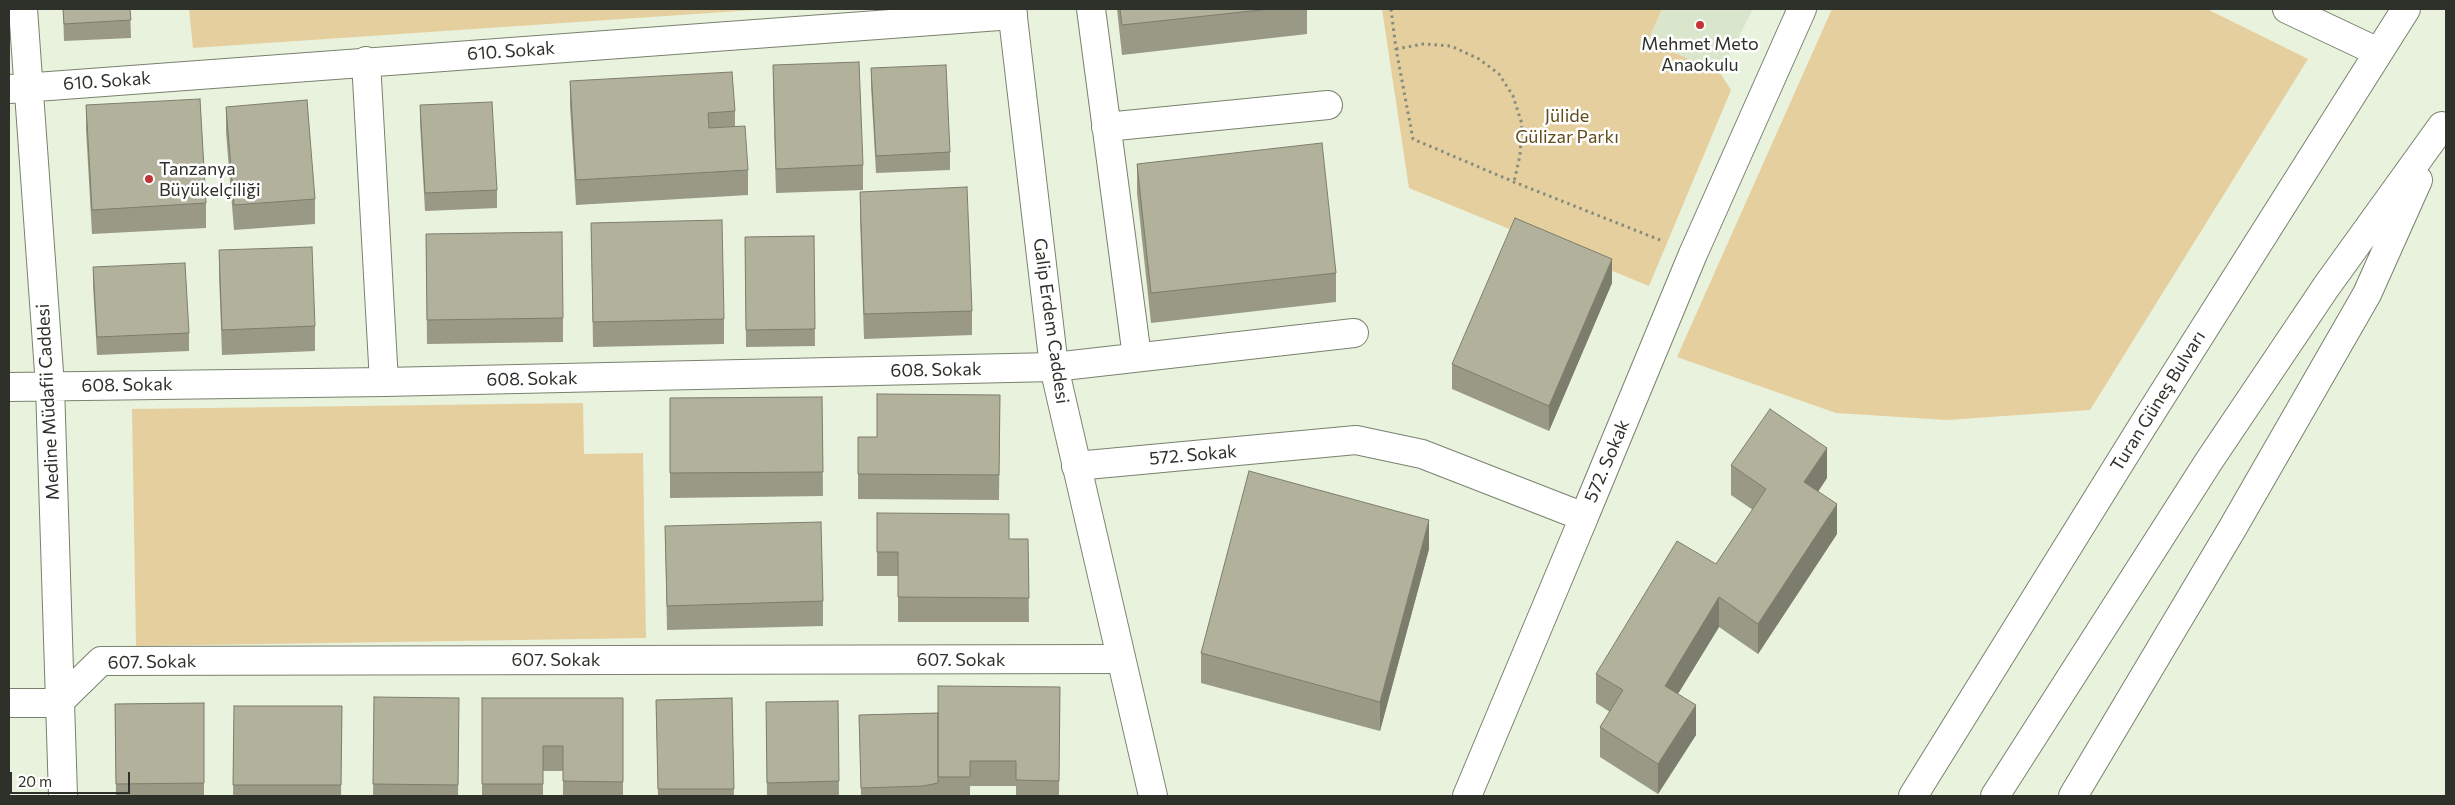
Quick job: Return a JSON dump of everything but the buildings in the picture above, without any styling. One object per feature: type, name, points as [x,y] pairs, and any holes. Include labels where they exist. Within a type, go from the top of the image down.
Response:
[{"type":"street","name":"Medine Müdafii Caddesi","points":[[23,9],[19,88],[50,386],[58,703],[63,796]]},
{"type":"street","points":[[1091,9],[1137,357]]},
{"type":"street","name":"572. Sokak","points":[[1076,466],[1356,440],[1422,454],[1584,517],[1693,254],[1802,9]]},
{"type":"street","points":[[2286,9],[2378,52]]},
{"type":"street","name":"Turan Güneş Bulvarı","points":[[1913,796],[2142,427],[2406,9]]},
{"type":"street","name":"610. Sokak","points":[[19,88],[1012,12]]},
{"type":"street","name":"Galip Erdem Caddesi","points":[[1012,12],[1054,367],[1153,796]]},
{"type":"street","points":[[366,61],[384,382]]},
{"type":"street","points":[[1106,127],[1328,105]]},
{"type":"street","points":[[1995,796],[2215,452],[2326,287],[2444,123]]},
{"type":"street","points":[[2073,796],[2232,529],[2367,294],[2444,123]]},
{"type":"street","name":"608. Sokak","points":[[9,387],[384,382],[1054,367],[1354,333]]},
{"type":"street","points":[[1467,796],[1584,517]]},
{"type":"street","name":"Galip Erdem Caddesi","points":[[1121,659],[1162,796]]},
{"type":"street","name":"607. Sokak","points":[[58,703],[101,662],[1121,659]]},
{"type":"street","points":[[9,703],[58,703]]},
{"type":"path","points":[[1392,9],[1396,49],[1413,139],[1693,254]]},
{"type":"path","points":[[1396,49],[1423,44],[1451,46],[1479,59],[1499,74],[1513,96],[1522,124],[1520,155],[1514,182]]},
{"type":"shaded area","name":"Mehmet Meto Anaokulu","points":[[1662,9],[1753,9],[1720,73],[1648,41]]},
{"type":"green space","points":[[189,9],[769,9],[193,48]]},
{"type":"green space","name":"Jülide Gülizar Parkı","points":[[1382,9],[1662,9],[1648,41],[1720,73],[1731,90],[1649,286],[1409,188]]},
{"type":"green space","points":[[1832,9],[2207,9],[2308,59],[2090,410],[1947,420],[1836,413],[1677,357]]},
{"type":"green space","points":[[583,403],[584,454],[643,453],[646,638],[136,646],[132,409]]},
{"type":"place","name":"Mehmet Meto Anaokulu","points":[[1700,25]]},
{"type":"place","name":"Tanzanya Büyükelçiliği","points":[[149,179]]}]
